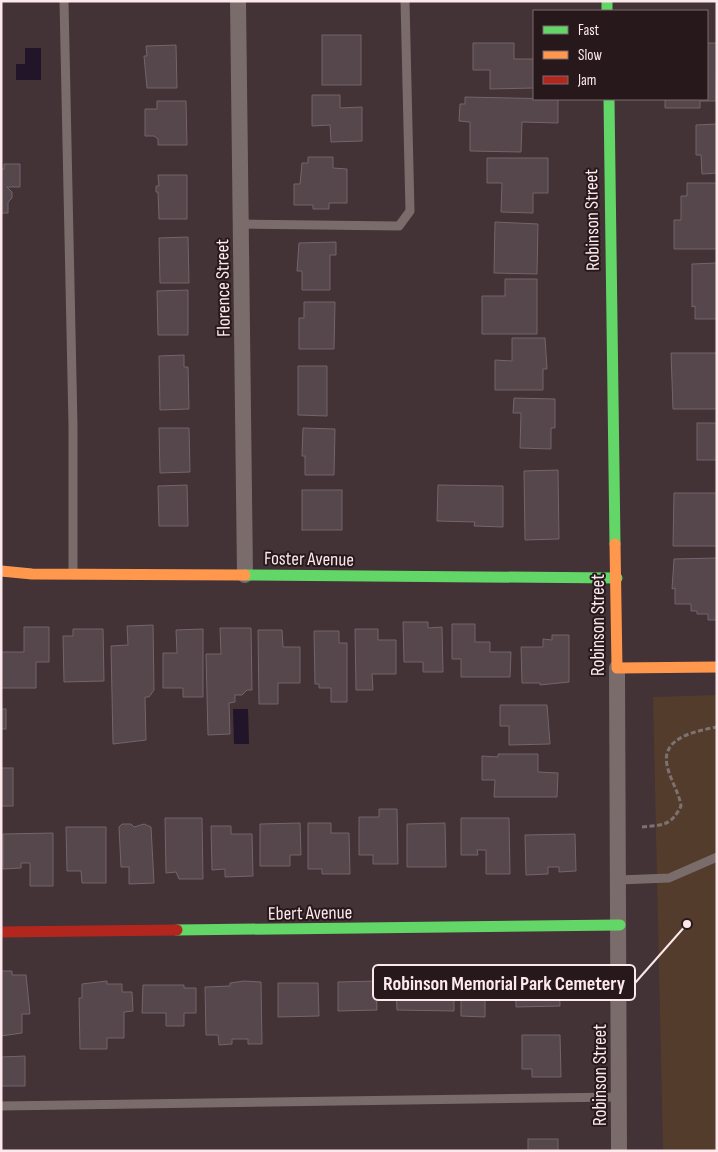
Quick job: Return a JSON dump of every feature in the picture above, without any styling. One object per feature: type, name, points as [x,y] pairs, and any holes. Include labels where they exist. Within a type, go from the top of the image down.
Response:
[{"type":"street","name":"Florence Street","points":[[238,1],[245,575]]},
{"type":"street","name":"Robinson Street","points":[[609,100],[617,578],[620,925],[618,1151]]},
{"type":"street","name":"Foster Avenue","points":[[1,571],[74,575],[617,578]]},
{"type":"street","points":[[617,668],[717,667]]},
{"type":"street","name":"Ebert Avenue","points":[[1,932],[620,925]]},
{"type":"lane","points":[[64,1],[73,426],[74,575]]},
{"type":"lane","points":[[241,224],[399,226],[410,211],[405,1]]},
{"type":"lane","points":[[619,880],[669,878],[717,857]]},
{"type":"lane","points":[[1,1106],[619,1096]]},
{"type":"path","points":[[642,827],[664,825],[675,818],[681,806],[666,765],[669,748],[677,740],[690,733],[717,727]]},
{"type":"shaded area","points":[[25,48],[41,48],[41,80],[16,80],[16,64],[25,64]]},
{"type":"shaded area","points":[[717,695],[717,1151],[663,1151],[653,697]]},
{"type":"shaded area","points":[[233,709],[248,709],[249,744],[234,744]]},
{"type":"building","points":[[322,35],[361,35],[361,85],[322,85]]},
{"type":"building","points":[[473,43],[514,43],[514,59],[533,59],[533,88],[490,89],[490,70],[473,70]]},
{"type":"building","points":[[708,43],[717,43],[716,101],[700,101],[700,108],[665,108],[665,100],[708,100]]},
{"type":"building","points":[[176,45],[177,88],[147,88],[144,56],[147,56],[146,46]]},
{"type":"building","points":[[312,95],[340,95],[340,108],[362,107],[362,141],[331,142],[330,125],[312,126]]},
{"type":"building","points":[[465,97],[558,100],[558,123],[522,122],[521,152],[470,151],[470,122],[459,121],[460,104],[465,104]]},
{"type":"building","points":[[157,101],[186,101],[187,145],[158,145],[158,139],[154,136],[145,136],[145,109],[157,109]]},
{"type":"building","points":[[717,124],[717,173],[702,174],[701,155],[696,155],[696,125]]},
{"type":"building","points":[[308,157],[333,157],[333,168],[347,169],[347,203],[329,203],[329,209],[313,209],[313,205],[294,205],[294,184],[300,184],[302,163],[308,163]]},
{"type":"building","points":[[487,158],[548,158],[548,193],[533,193],[533,213],[501,212],[502,183],[487,183]]},
{"type":"building","points":[[4,164],[20,164],[20,187],[7,187],[12,192],[12,198],[8,202],[8,213],[1,213],[1,169],[4,169]]},
{"type":"building","points":[[158,175],[187,175],[187,219],[159,219],[158,192],[156,192],[156,186],[159,186]]},
{"type":"building","points":[[687,183],[717,183],[717,249],[674,249],[674,220],[681,220],[681,196],[687,196]]},
{"type":"building","points":[[495,222],[538,224],[537,274],[494,273]]},
{"type":"building","points":[[188,237],[189,283],[160,283],[159,238]]},
{"type":"building","points":[[336,242],[336,255],[330,255],[330,290],[302,290],[302,271],[297,271],[299,243]]},
{"type":"building","points":[[717,263],[717,319],[695,319],[695,306],[692,307],[692,264]]},
{"type":"building","points":[[505,279],[537,279],[537,334],[482,334],[482,296],[505,296]]},
{"type":"building","points":[[188,290],[188,335],[158,335],[157,291]]},
{"type":"building","points":[[304,302],[335,302],[334,349],[299,349],[299,318],[304,318]]},
{"type":"building","points":[[512,338],[545,338],[547,369],[543,369],[543,390],[495,390],[495,360],[512,361]]},
{"type":"building","points":[[717,349],[717,409],[673,409],[671,353],[716,353]]},
{"type":"building","points":[[184,355],[184,367],[188,367],[189,409],[160,410],[159,356]]},
{"type":"building","points":[[298,366],[327,366],[327,416],[298,415]]},
{"type":"building","points":[[514,398],[555,399],[555,428],[551,428],[551,449],[520,448],[521,413],[513,413]]},
{"type":"building","points":[[697,423],[717,423],[717,460],[697,460]]},
{"type":"building","points":[[159,428],[189,428],[190,472],[160,473]]},
{"type":"building","points":[[303,428],[335,429],[334,475],[305,475],[305,456],[302,456]]},
{"type":"building","points":[[558,470],[559,539],[525,540],[524,471]]},
{"type":"building","points":[[187,485],[188,526],[159,526],[158,486]]},
{"type":"building","points":[[438,485],[503,486],[503,527],[474,526],[475,522],[437,521]]},
{"type":"building","points":[[302,490],[342,490],[342,530],[302,530]]},
{"type":"building","points":[[674,493],[717,493],[717,546],[673,546]]},
{"type":"building","points":[[717,558],[717,620],[708,620],[708,614],[697,614],[697,611],[691,611],[691,604],[675,604],[675,588],[672,589],[674,559]]},
{"type":"building","points":[[403,622],[428,622],[428,628],[442,627],[443,672],[423,672],[423,662],[404,662]]},
{"type":"building","points":[[452,624],[475,624],[475,642],[490,642],[490,652],[511,652],[510,677],[461,677],[461,659],[452,659]]},
{"type":"building","points":[[153,625],[154,690],[149,697],[145,697],[146,740],[113,744],[111,646],[128,645],[127,626]]},
{"type":"building","points":[[24,627],[49,627],[49,662],[36,662],[36,688],[1,688],[1,652],[24,652]]},
{"type":"building","points":[[220,628],[251,628],[252,690],[247,690],[242,695],[235,695],[235,702],[229,703],[230,734],[208,735],[206,654],[221,654]]},
{"type":"building","points":[[73,629],[103,629],[104,681],[64,682],[63,636],[73,636]]},
{"type":"building","points":[[203,629],[203,697],[183,697],[183,688],[163,688],[163,653],[177,653],[176,630]]},
{"type":"building","points":[[355,629],[378,629],[378,640],[396,640],[396,674],[372,674],[373,690],[356,690]]},
{"type":"building","points":[[258,630],[282,630],[283,647],[300,647],[300,683],[278,683],[278,704],[259,704]]},
{"type":"building","points":[[314,631],[339,631],[339,643],[347,643],[347,702],[331,702],[331,688],[319,688],[319,684],[315,684]]},
{"type":"building","points":[[552,635],[569,635],[569,682],[540,685],[540,683],[522,683],[521,647],[543,647],[543,639],[552,640]]},
{"type":"building","points":[[500,705],[547,705],[550,744],[509,745],[509,726],[500,726]]},
{"type":"building","points":[[1,709],[6,709],[6,729],[1,729]]},
{"type":"building","points":[[498,754],[538,754],[538,772],[558,773],[557,797],[494,797],[495,780],[482,780],[482,756],[498,757]]},
{"type":"building","points":[[1,768],[13,768],[13,806],[1,806]]},
{"type":"building","points":[[379,809],[397,809],[398,864],[373,864],[373,855],[359,855],[359,817],[379,817]]},
{"type":"building","points":[[165,818],[202,818],[203,879],[179,879],[176,872],[166,873]]},
{"type":"building","points":[[461,818],[509,818],[510,874],[486,874],[486,850],[477,850],[478,855],[461,855]]},
{"type":"building","points":[[300,823],[301,855],[290,855],[290,866],[260,866],[260,824]]},
{"type":"building","points":[[308,823],[331,823],[331,833],[349,833],[350,874],[322,874],[322,869],[308,869]]},
{"type":"building","points":[[445,823],[446,867],[407,867],[407,824]]},
{"type":"building","points":[[122,824],[131,824],[134,827],[144,824],[151,827],[154,883],[129,884],[129,867],[121,867],[119,827]]},
{"type":"building","points":[[211,826],[231,826],[231,834],[252,834],[253,876],[225,877],[225,869],[212,870]]},
{"type":"building","points":[[66,827],[106,827],[106,883],[82,883],[81,871],[67,871]]},
{"type":"building","points":[[53,833],[53,886],[30,886],[30,863],[21,863],[21,868],[3,869],[3,834]]},
{"type":"building","points":[[575,834],[576,871],[559,872],[559,867],[548,867],[548,874],[526,875],[525,835]]},
{"type":"building","points":[[1,971],[12,971],[12,975],[26,975],[30,1014],[22,1014],[22,1033],[1,1036]]},
{"type":"building","points":[[535,972],[535,975],[559,974],[560,1006],[516,1007],[515,973]]},
{"type":"building","points":[[107,981],[107,984],[122,984],[122,992],[132,992],[133,1011],[124,1012],[124,1038],[107,1038],[107,1049],[80,1049],[79,998],[82,998],[82,984]]},
{"type":"building","points":[[244,981],[261,982],[262,1044],[248,1044],[248,1039],[232,1039],[232,1044],[219,1045],[218,1035],[206,1035],[205,987],[230,986],[230,983]]},
{"type":"building","points":[[376,981],[377,1010],[338,1011],[338,982]]},
{"type":"building","points":[[415,982],[454,983],[454,1011],[397,1010],[396,987],[416,987]]},
{"type":"building","points":[[278,983],[318,983],[319,1016],[278,1017]]},
{"type":"building","points":[[143,985],[184,985],[184,988],[196,988],[196,1013],[184,1013],[184,1026],[166,1026],[166,1013],[142,1013]]},
{"type":"building","points":[[464,989],[485,989],[485,1017],[461,1016],[461,995],[464,995]]},
{"type":"building","points":[[522,1035],[560,1035],[561,1077],[532,1077],[532,1069],[522,1069]]},
{"type":"building","points":[[25,1056],[25,1086],[1,1086],[1,1057]]},
{"type":"building","points":[[528,1139],[558,1139],[558,1151],[528,1151]]},
{"type":"traffic: fast","points":[[607,1],[607,10]]},
{"type":"traffic: fast","points":[[609,100],[615,544]]},
{"type":"traffic: fast","points":[[245,575],[617,578]]},
{"type":"traffic: fast","points":[[177,930],[620,925]]},
{"type":"traffic: slow","points":[[615,544],[617,668],[717,667]]},
{"type":"traffic: slow","points":[[1,571],[32,574],[245,575]]},
{"type":"traffic: jam","points":[[1,932],[177,930]]},
{"type":"place","name":"Robinson Memorial Park Cemetery","points":[[687,924]]}]
